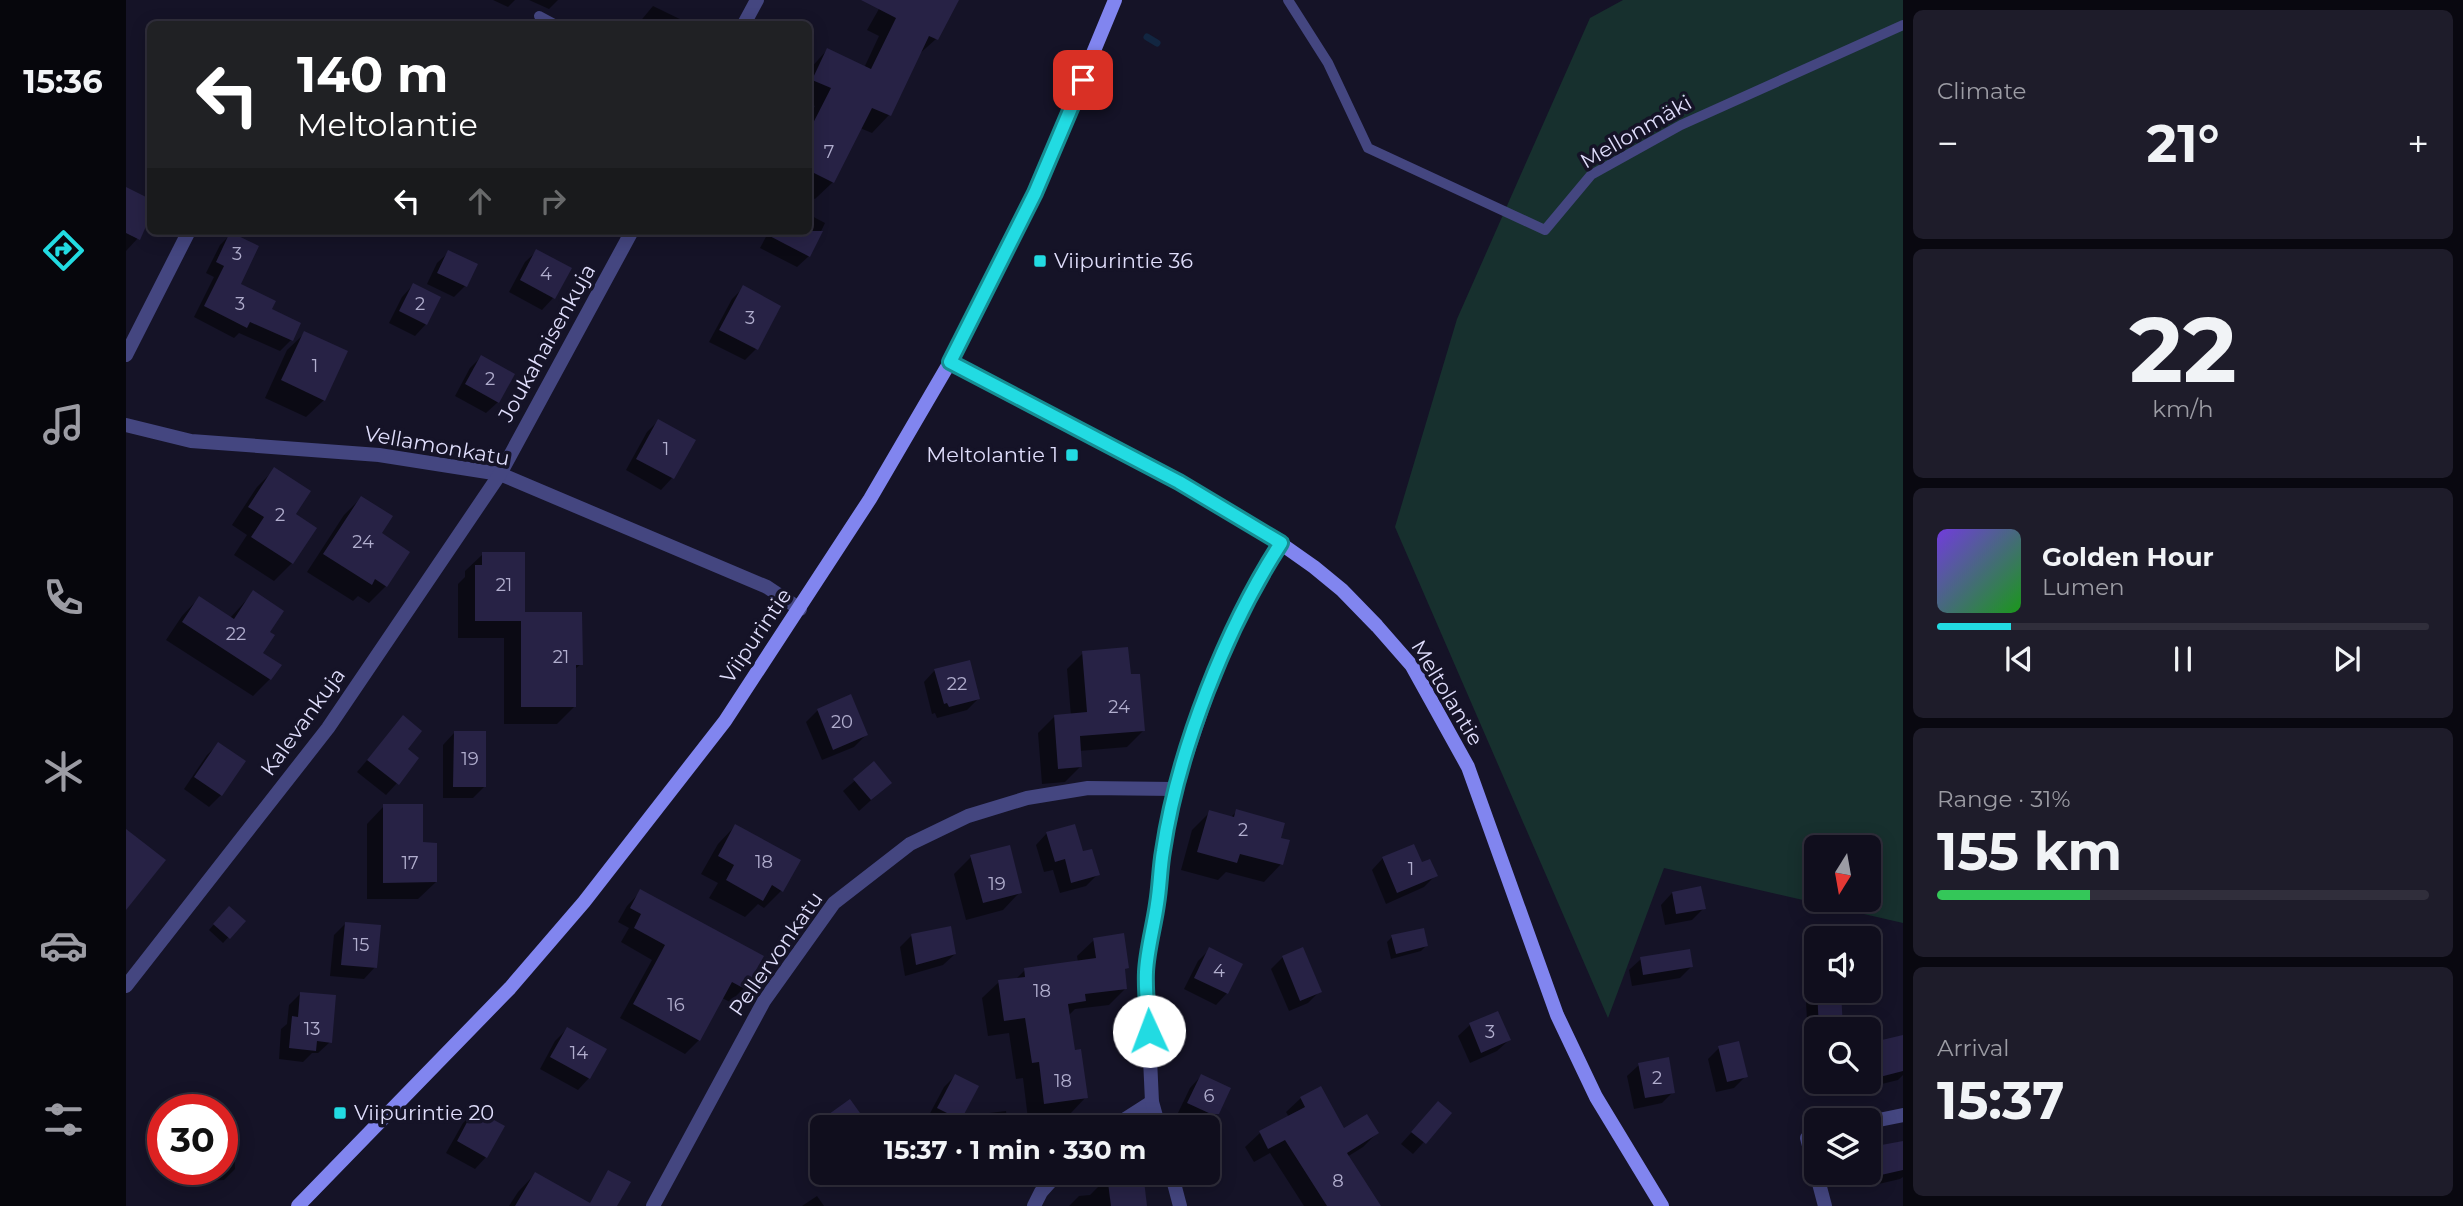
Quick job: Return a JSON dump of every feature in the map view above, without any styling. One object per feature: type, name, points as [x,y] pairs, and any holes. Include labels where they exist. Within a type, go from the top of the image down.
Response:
[{"type":"main road","name":"Viipurintie","points":[[298,1206],[510,988],[584,902],[725,720],[877,488],[950,362],[1035,193],[1115,0]]},
{"type":"main road","name":"Meltolantie","points":[[950,362],[1179,482],[1281,543],[1342,590],[1412,666],[1468,768],[1557,1016],[1596,1097],[1662,1206]]},
{"type":"street","points":[[746,21],[757,0]]},
{"type":"street","points":[[126,355],[187,235]]},
{"type":"street","name":"Joukahaisenkuja","points":[[500,474],[630,235]]},
{"type":"street","name":"Vellamonkatu","points":[[126,425],[191,441],[379,455],[500,474],[767,587],[800,609]]},
{"type":"street","name":"Kalevankuja","points":[[126,986],[328,727],[500,474]]},
{"type":"street","points":[[1156,1115],[1152,1102],[1146,972],[1158,903],[1163,850],[1175,789],[1212,680],[1240,614],[1261,573],[1281,543]]},
{"type":"street","name":"Pellervonkatu","points":[[653,1206],[764,1001],[834,903],[910,844],[968,816],[1027,798],[1088,788],[1175,789]]},
{"type":"street","points":[[1132,1115],[1152,1102]]},
{"type":"street","points":[[1881,1120],[1903,1115]]},
{"type":"street","points":[[1034,1206],[1047,1185]]},
{"type":"street","points":[[1174,1185],[1180,1206]]},
{"type":"street","points":[[1819,1185],[1825,1206]]},
{"type":"lane","name":"Mellonmäki","points":[[1288,0],[1328,63],[1368,148],[1545,230],[1591,175],[1681,125],[1903,24]]},
{"type":"lane","points":[[539,16],[548,21]]},
{"type":"green space","points":[[1623,0],[1903,0],[1903,923],[1855,912],[1881,912],[1881,835],[1804,835],[1804,900],[1664,868],[1608,1018],[1395,527],[1457,319],[1590,18]]},
{"type":"building","points":[[861,0],[959,0],[938,40],[929,36],[891,116],[872,108],[834,183],[812,172],[812,125],[831,88],[812,80],[827,48],[871,69],[896,18]]},
{"type":"building","points":[[126,187],[147,198],[147,224],[140,240],[126,233]]},
{"type":"building","points":[[812,231],[823,231],[810,257],[768,235],[812,235]]},
{"type":"building","points":[[229,235],[236,235],[259,246],[241,284],[276,301],[272,309],[301,323],[293,341],[250,322],[247,328],[204,306],[224,266],[216,262]]},
{"type":"building","points":[[536,249],[572,268],[555,299],[520,280]]},
{"type":"building","points":[[448,250],[478,264],[467,287],[437,273]]},
{"type":"building","points":[[413,283],[441,297],[427,325],[399,311]]},
{"type":"building","points":[[743,285],[781,306],[758,350],[719,330]]},
{"type":"building","points":[[304,331],[348,351],[325,401],[281,380]]},
{"type":"building","points":[[481,355],[515,374],[499,403],[465,384]]},
{"type":"building","points":[[658,419],[696,440],[674,479],[636,459]]},
{"type":"building","points":[[274,467],[311,491],[296,514],[317,528],[293,564],[251,537],[264,517],[248,507]]},
{"type":"building","points":[[361,496],[393,516],[382,533],[410,552],[387,587],[375,579],[372,585],[323,554]]},
{"type":"building","points":[[482,552],[525,552],[525,612],[582,612],[583,665],[576,665],[576,707],[521,707],[521,621],[475,621],[475,565],[482,565]]},
{"type":"building","points":[[253,590],[284,611],[270,632],[275,635],[263,653],[282,665],[271,680],[182,622],[199,596],[234,619]]},
{"type":"building","points":[[1128,647],[1131,674],[1140,674],[1145,731],[1080,736],[1082,767],[1058,769],[1054,715],[1087,712],[1082,651]]},
{"type":"building","points":[[970,660],[980,699],[949,707],[947,703],[944,704],[934,669]]},
{"type":"building","points":[[851,694],[868,735],[833,750],[817,709]]},
{"type":"building","points":[[403,715],[422,731],[408,749],[419,758],[399,785],[367,760]]},
{"type":"building","points":[[454,731],[486,731],[486,787],[453,787]]},
{"type":"building","points":[[218,742],[246,761],[222,796],[194,777]]},
{"type":"building","points":[[874,761],[892,783],[871,800],[853,779]]},
{"type":"building","points":[[383,804],[423,804],[423,842],[437,843],[437,882],[383,883]]},
{"type":"building","points":[[1236,809],[1285,823],[1281,838],[1290,840],[1283,865],[1240,854],[1237,863],[1197,852],[1209,810],[1234,817]]},
{"type":"building","points":[[735,824],[801,860],[783,892],[772,885],[763,901],[726,880],[734,865],[718,856]]},
{"type":"building","points":[[1075,824],[1083,851],[1092,849],[1100,875],[1071,883],[1065,859],[1055,862],[1046,832]]},
{"type":"building","points":[[126,829],[166,860],[126,910]]},
{"type":"building","points":[[1414,844],[1422,862],[1430,859],[1438,876],[1397,893],[1382,857]]},
{"type":"building","points":[[1010,845],[1022,893],[983,903],[970,855]]},
{"type":"building","points":[[1701,886],[1706,909],[1676,914],[1672,892]]},
{"type":"building","points":[[640,889],[764,956],[745,989],[732,982],[700,1041],[633,1004],[665,945],[634,928],[641,914],[630,908]]},
{"type":"building","points":[[229,906],[246,921],[230,939],[213,924]]},
{"type":"building","points":[[345,922],[381,925],[377,968],[341,965]]},
{"type":"building","points":[[951,926],[956,954],[916,965],[911,934]]},
{"type":"building","points":[[1424,928],[1428,946],[1396,954],[1391,935]]},
{"type":"building","points":[[1124,933],[1129,968],[1125,969],[1127,989],[1085,994],[1086,1001],[1068,1004],[1075,1050],[1081,1049],[1088,1098],[1044,1104],[1039,1062],[1032,1063],[1025,1018],[1004,1021],[998,980],[1025,977],[1024,968],[1096,958],[1093,938]]},
{"type":"building","points":[[1209,947],[1243,964],[1228,994],[1194,978]]},
{"type":"building","points":[[1303,947],[1322,992],[1300,1001],[1282,956]]},
{"type":"building","points":[[1690,949],[1693,967],[1643,975],[1640,957]]},
{"type":"building","points":[[300,992],[336,995],[332,1043],[317,1041],[316,1051],[289,1048],[292,1016],[298,1017]]},
{"type":"building","points":[[1818,1003],[1842,1003],[1842,1017],[1818,1017]]},
{"type":"building","points":[[1498,1011],[1511,1040],[1481,1053],[1469,1023]]},
{"type":"building","points":[[567,1027],[607,1049],[590,1079],[550,1057]]},
{"type":"building","points":[[1903,1035],[1903,1071],[1881,1077],[1881,1040]]},
{"type":"building","points":[[1739,1041],[1748,1077],[1727,1082],[1718,1046]]},
{"type":"building","points":[[1669,1057],[1675,1093],[1645,1098],[1638,1063]]},
{"type":"building","points":[[955,1074],[979,1086],[964,1115],[951,1115],[937,1108]]},
{"type":"building","points":[[1201,1074],[1231,1088],[1219,1114],[1211,1114],[1187,1103]]},
{"type":"building","points":[[1321,1086],[1344,1128],[1367,1114],[1379,1133],[1347,1153],[1381,1206],[1327,1206],[1285,1140],[1268,1149],[1259,1131],[1305,1107],[1300,1097]]},
{"type":"building","points":[[850,1099],[861,1115],[828,1115]]},
{"type":"building","points":[[1438,1101],[1452,1113],[1426,1144],[1411,1132]]},
{"type":"building","points":[[474,1109],[505,1126],[487,1158],[457,1141]]},
{"type":"building","points":[[1903,1141],[1903,1170],[1881,1175],[1881,1145]]},
{"type":"building","points":[[608,1170],[631,1182],[617,1206],[515,1206],[535,1172],[590,1203]]},
{"type":"building","points":[[1108,1185],[1145,1185],[1147,1206],[1111,1206]]},
{"type":"waterway","points":[[1147,37],[1157,43]]},
{"type":"place","name":"Viipurintie 36","points":[[1040,261]]},
{"type":"place","name":"Meltolantie 1","points":[[1072,455]]},
{"type":"place","name":"Viipurintie 20","points":[[340,1113]]},
{"type":"route","points":[[1083,80],[1035,193],[950,362],[1179,482],[1281,543],[1261,573],[1240,614],[1212,680],[1175,789],[1163,850],[1158,903],[1146,972],[1149,1031]]}]
